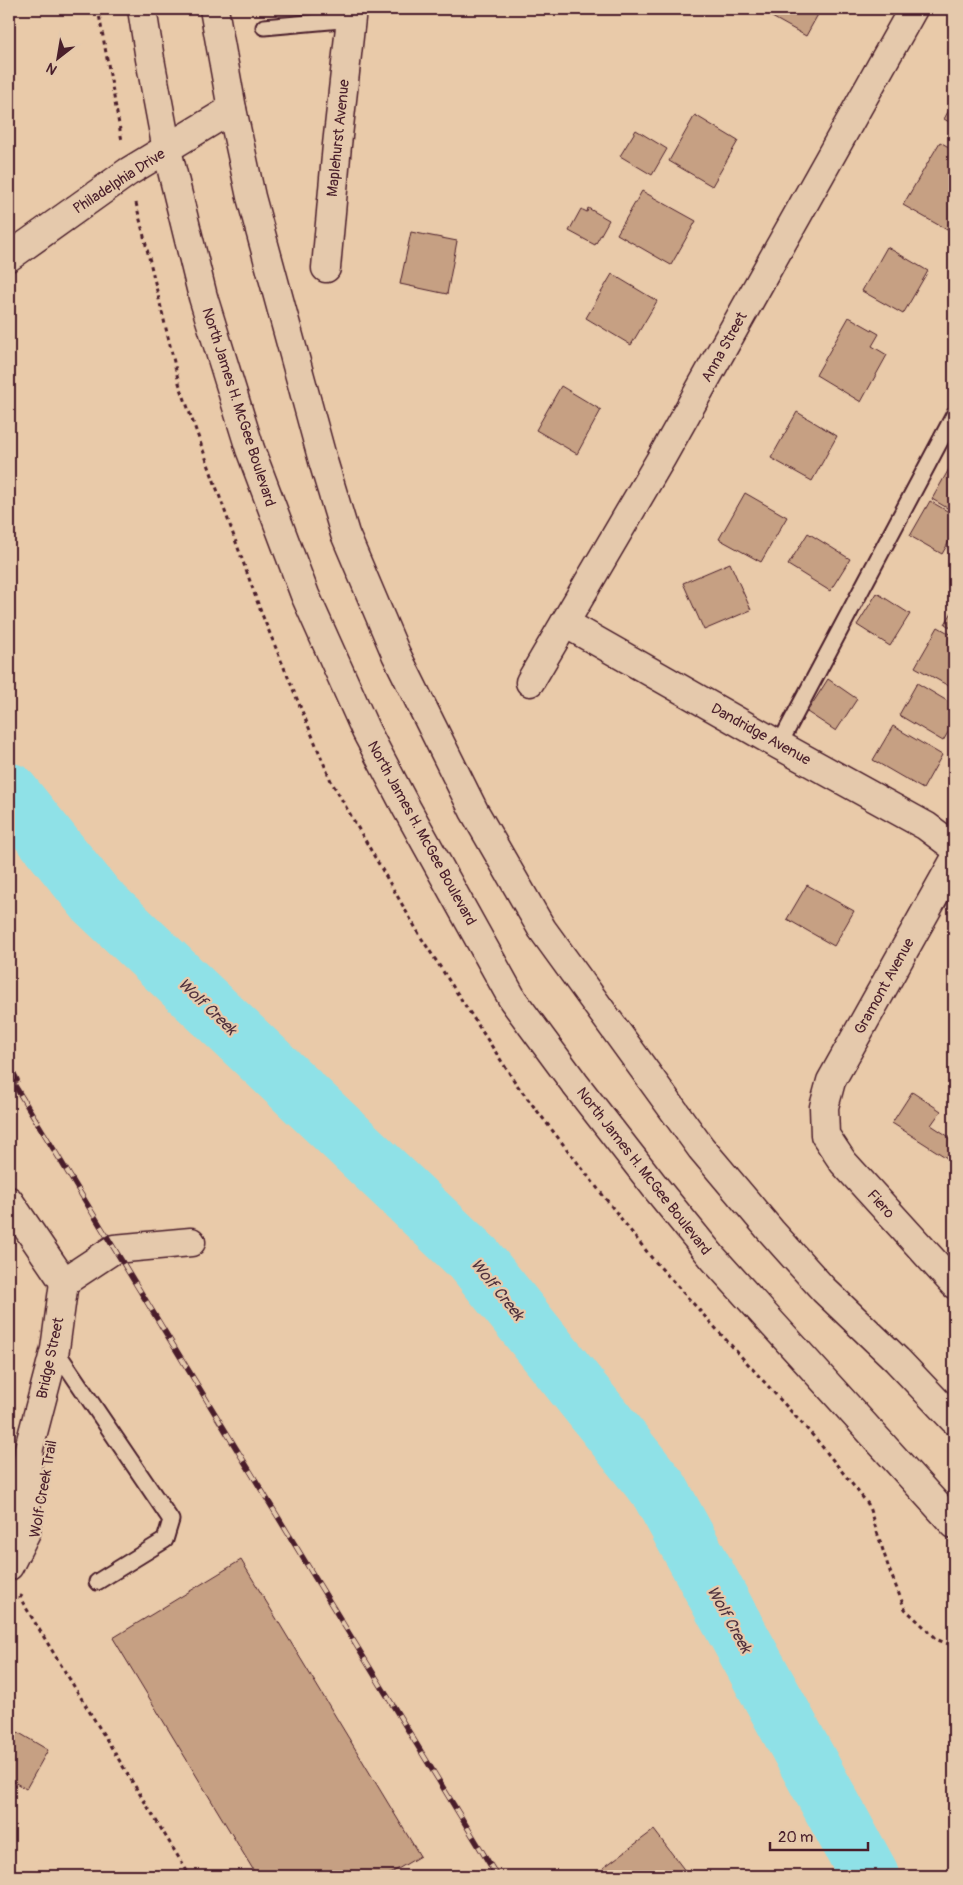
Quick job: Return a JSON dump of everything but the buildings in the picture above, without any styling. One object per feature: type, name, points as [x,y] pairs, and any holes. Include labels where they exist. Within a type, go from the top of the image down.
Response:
[{"type":"main road","name":"North James H. McGee Boulevard","points":[[142,9],[167,150],[203,297],[250,449],[305,595],[371,740],[406,809],[513,1000],[586,1099],[713,1258],[954,1524]]},
{"type":"main road","points":[[214,9],[232,109],[251,197],[323,461],[345,534],[396,654],[474,811],[542,929],[701,1148],[824,1290],[897,1360],[954,1420]]},
{"type":"main road","name":"Anna Street","points":[[530,682],[662,457],[913,9]]},
{"type":"main road","name":"Maplehurst Avenue","points":[[326,268],[337,145],[352,14]]},
{"type":"main road","name":"Philadelphia Drive","points":[[9,257],[128,172],[232,109]]},
{"type":"main road","name":"Dandridge Avenue","points":[[565,624],[926,826],[954,847]]},
{"type":"main road","name":"Gramont Avenue","points":[[824,1116],[824,1107],[831,1080],[954,861]]},
{"type":"main road","name":"Fiero","points":[[824,1116],[825,1135],[843,1162],[954,1284]]},
{"type":"main road","points":[[9,1201],[64,1282],[114,1249],[191,1242]]},
{"type":"main road","name":"Bridge Street","points":[[9,1566],[26,1532],[29,1448],[55,1349],[64,1282]]},
{"type":"lane","points":[[264,27],[352,14]]},
{"type":"lane","points":[[780,745],[954,415]]},
{"type":"lane","points":[[55,1349],[171,1520],[165,1540],[97,1582]]},
{"type":"path","points":[[24,1590],[20,1598],[190,1876]]},
{"type":"waterway","name":"Wolf Creek","points":[[9,792],[96,900],[475,1260],[660,1491],[870,1876]]},
{"type":"railway","points":[[9,1064],[17,1080]]},
{"type":"railway","points":[[9,1076],[497,1876]]}]
